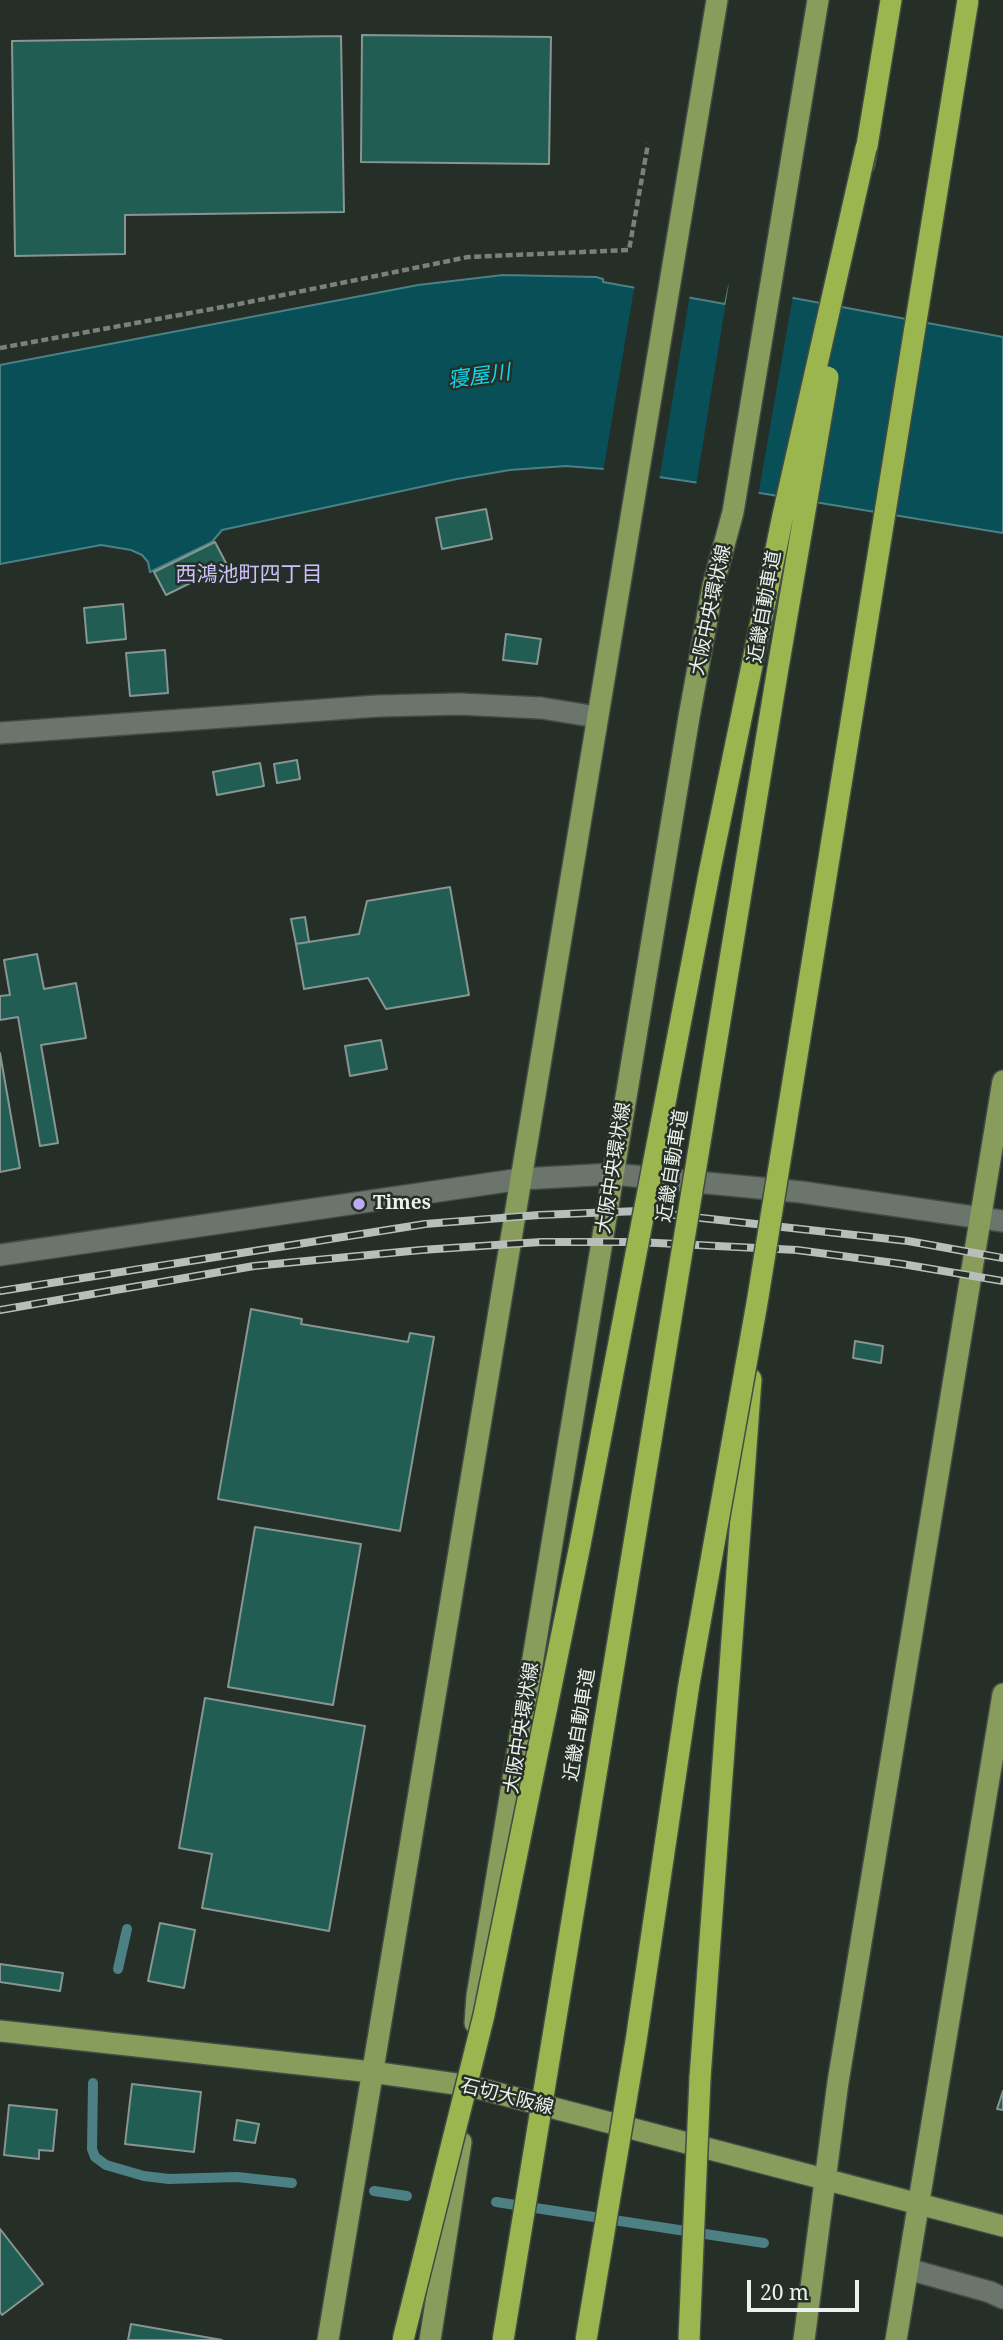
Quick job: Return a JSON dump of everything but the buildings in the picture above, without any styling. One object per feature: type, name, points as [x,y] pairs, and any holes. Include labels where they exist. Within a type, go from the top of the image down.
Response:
[{"type":"highway","name":"近畿自動車道","points":[[503,2340],[891,0]]},
{"type":"highway","points":[[586,2340],[636,2041],[689,1684],[757,1303],[968,0]]},
{"type":"highway","points":[[403,2340],[484,2015],[580,1545],[709,874],[783,515],[866,148]]},
{"type":"highway","points":[[689,2340],[702,2051],[757,1303]]},
{"type":"main road","points":[[328,2340],[717,0]]},
{"type":"main road","name":"大阪中央環状線","points":[[430,2340],[470,2086],[477,1996],[612,1174],[713,586],[733,512],[818,0]]},
{"type":"main road","points":[[804,2340],[838,2082],[1003,1081]]},
{"type":"main road","points":[[896,2340],[1003,1695]]},
{"type":"main road","name":"石切大阪線","points":[[0,2031],[372,2071],[470,2086],[1003,2226]]},
{"type":"street","points":[[0,733],[378,706],[527,707],[597,717]]},
{"type":"street","points":[[0,1255],[521,1179],[612,1174],[801,1192],[1003,1221]]},
{"type":"street","points":[[908,2269],[1003,2298]]},
{"type":"path","points":[[0,348],[239,304],[468,257],[629,250],[648,144]]},
{"type":"water","name":"寝屋川","points":[[503,275],[596,277],[603,279],[603,282],[725,304],[729,286],[1003,337],[1003,533],[693,482],[566,466],[510,470],[457,479],[222,530],[212,542],[150,572],[148,562],[142,555],[131,550],[101,545],[0,564],[0,365],[418,285]]},
{"type":"pier","points":[[635,283],[690,294],[659,481],[603,473]]},
{"type":"pier","points":[[729,283],[793,295],[758,496],[696,486]]},
{"type":"waterway","points":[[118,1969],[127,1929]]},
{"type":"waterway","points":[[93,2083],[92,2149],[95,2157],[106,2165],[144,2176],[169,2179],[237,2177],[292,2183]]},
{"type":"waterway","points":[[374,2191],[407,2196]]},
{"type":"waterway","points":[[496,2202],[764,2243]]},
{"type":"railway","points":[[0,1291],[425,1224],[639,1211],[908,1241],[1003,1258]]},
{"type":"railway","points":[[0,1310],[254,1266],[541,1242],[637,1242],[797,1250],[1003,1281]]},
{"type":"place","name":"Times","points":[[359,1204]]},
{"type":"district","name":"西鴻池町四丁目","points":[[249,575]]}]
